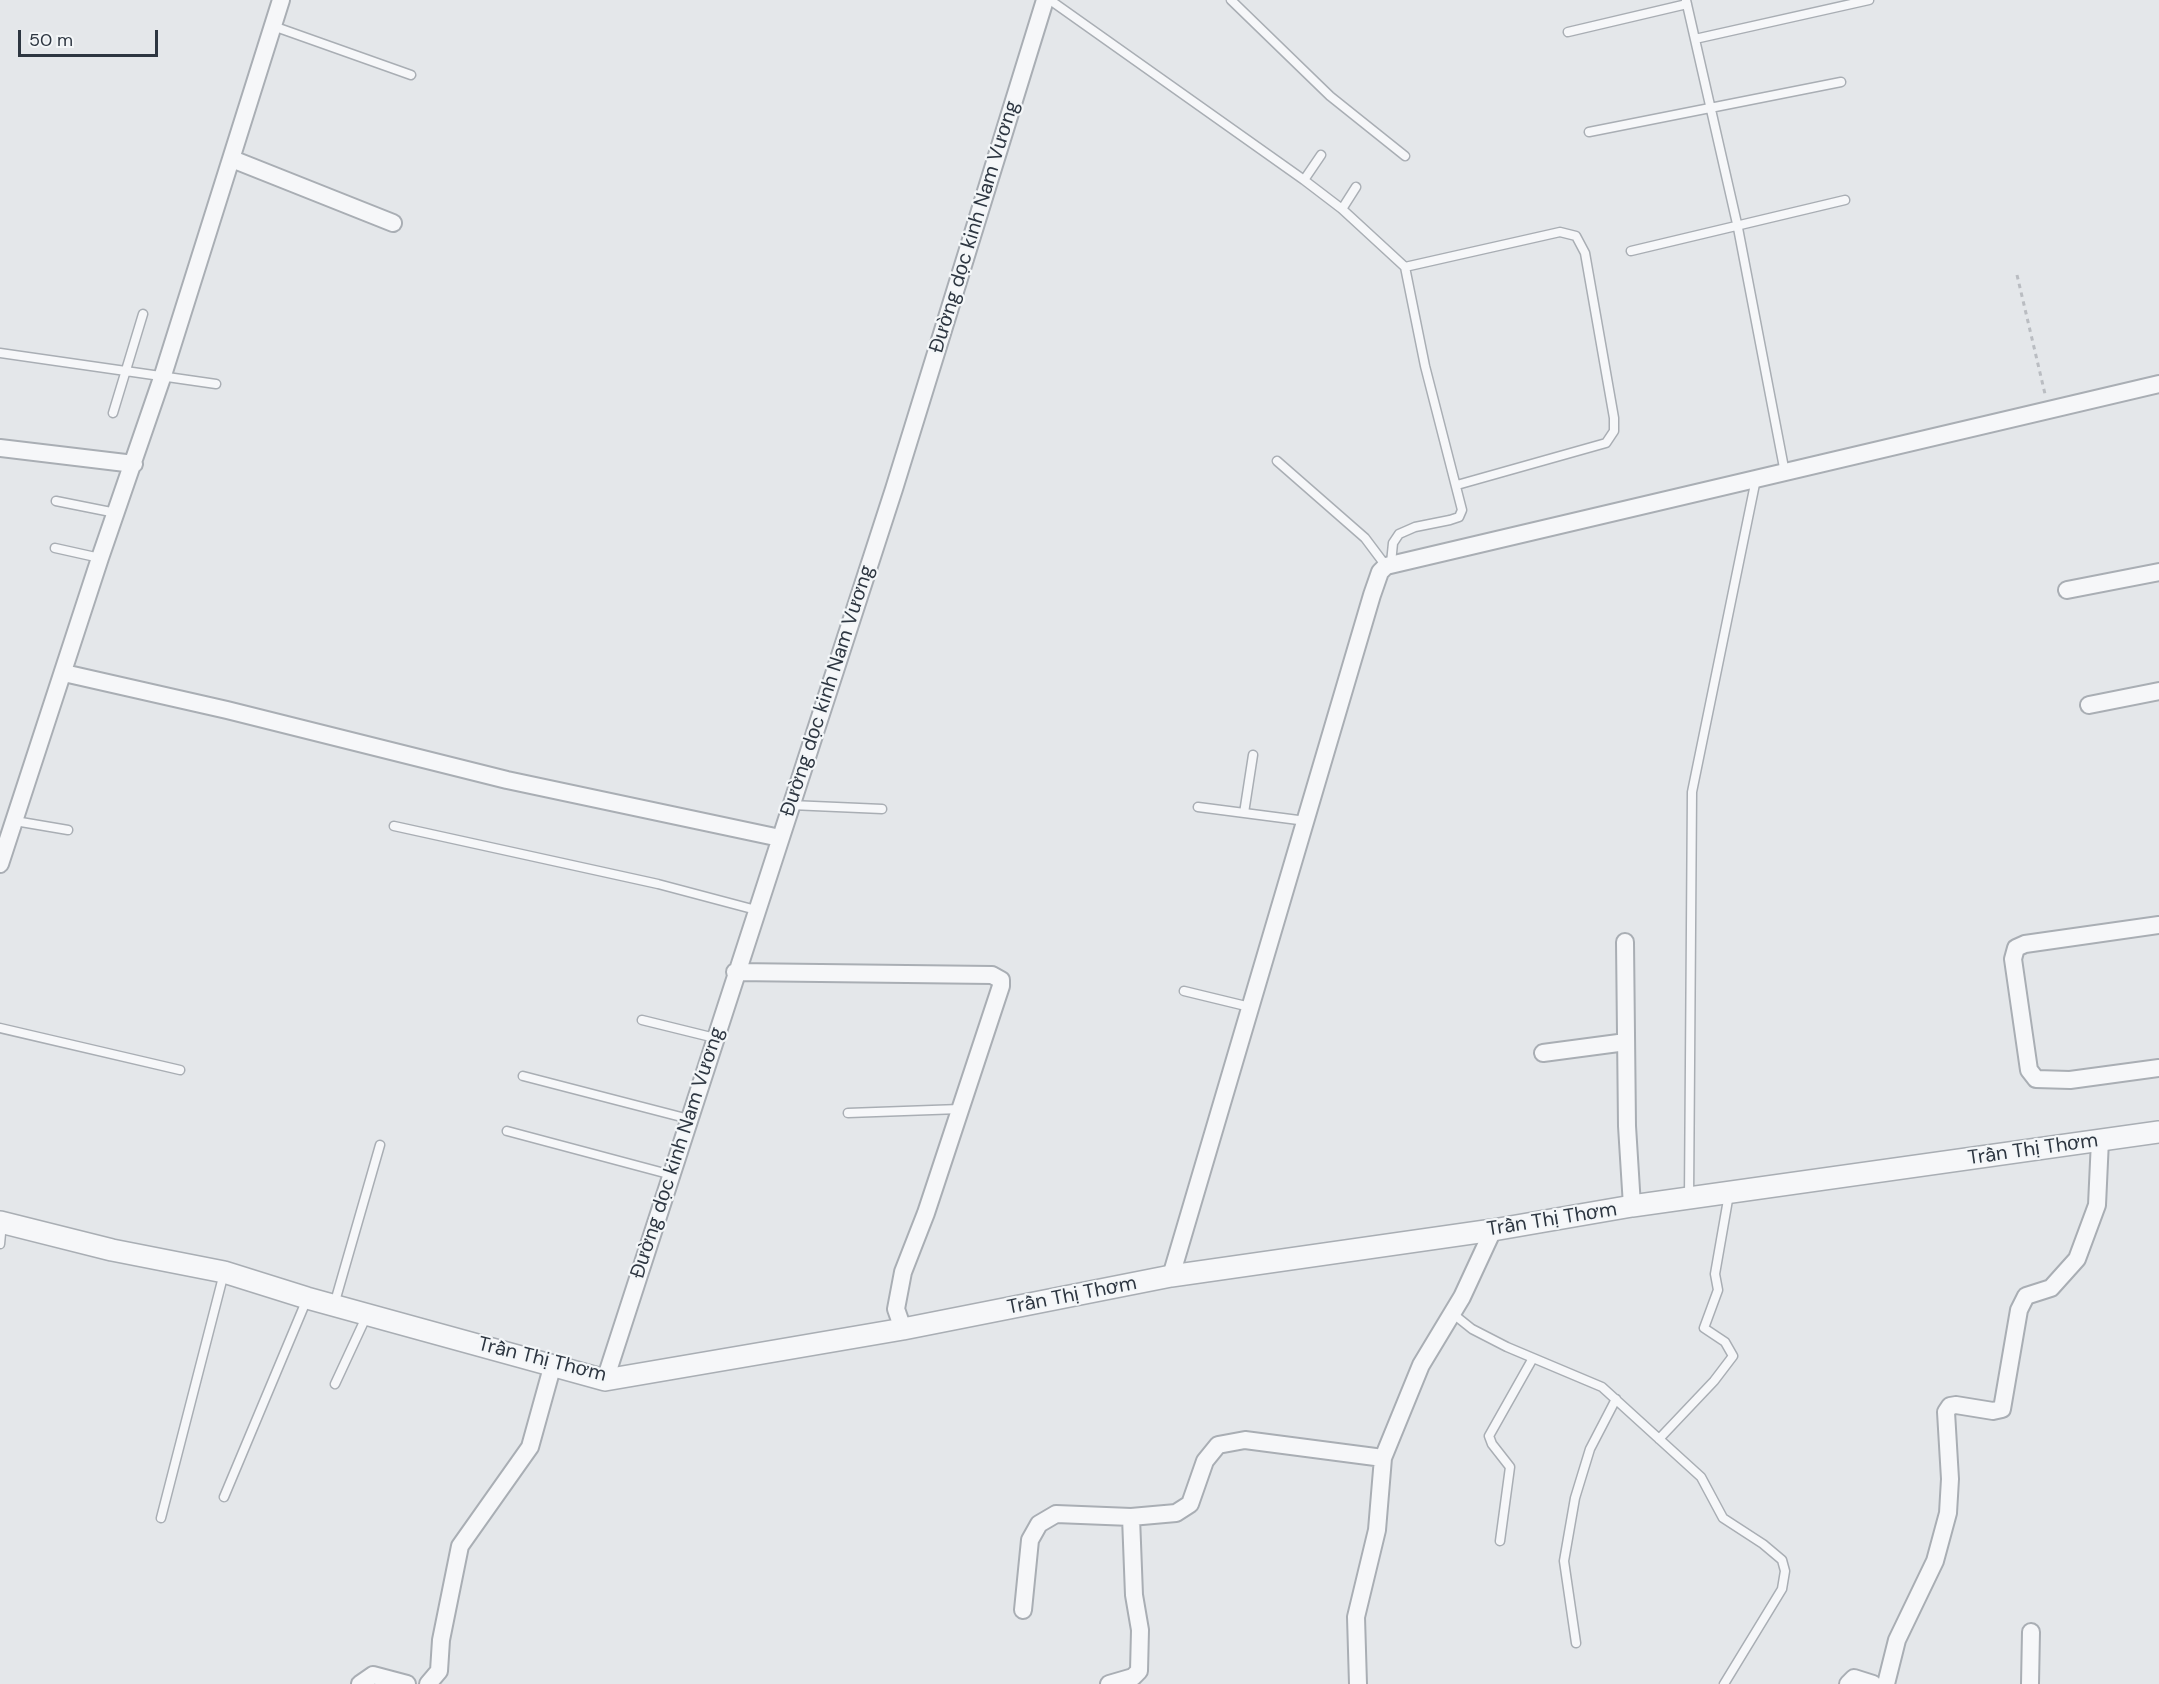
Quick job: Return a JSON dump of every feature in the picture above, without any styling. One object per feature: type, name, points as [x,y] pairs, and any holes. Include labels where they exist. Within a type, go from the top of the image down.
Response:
[{"type":"street","points":[[0,864],[100,558],[163,375],[281,0]]},
{"type":"street","name":"Đường dọc kinh Nam Vương","points":[[605,1380],[735,972],[894,489],[1045,0]]},
{"type":"street","points":[[232,159],[393,223]]},
{"type":"street","points":[[1171,1276],[1380,573],[1389,565],[2159,384]]},
{"type":"street","points":[[0,448],[134,464]]},
{"type":"street","points":[[2067,590],[2159,572]]},
{"type":"street","points":[[64,673],[227,710],[507,780],[780,838]]},
{"type":"street","points":[[2089,705],[2159,691]]},
{"type":"street","points":[[2159,925],[2025,944],[2016,948],[2013,959],[2029,1070],[2036,1079],[2070,1080],[2159,1068]]},
{"type":"street","points":[[1625,942],[1632,1206]]},
{"type":"street","points":[[735,972],[999,977],[1001,986],[961,1109],[903,1272],[896,1309],[903,1329]]},
{"type":"street","points":[[1543,1053],[1626,1042]]},
{"type":"street","name":"Trần Thị Thơm","points":[[1,1223],[112,1250],[224,1272],[334,1306],[605,1380],[903,1329],[1171,1276],[1493,1230],[1632,1206],[2159,1132]]},
{"type":"street","points":[[1886,1684],[1897,1640],[1931,1570],[1948,1513],[1950,1479],[1946,1412],[1950,1406],[1956,1405],[1993,1412],[2002,1409],[2019,1310],[2026,1296],[2051,1288],[2061,1280],[2077,1259],[2097,1205],[2100,1140]]},
{"type":"street","points":[[1358,1684],[1356,1617],[1377,1530],[1383,1458],[1421,1365],[1452,1313],[1493,1230]]},
{"type":"street","points":[[428,1684],[440,1671],[441,1640],[460,1546],[530,1447],[553,1364]]},
{"type":"street","points":[[1023,1610],[1030,1540],[1039,1524],[1056,1514],[1131,1517],[1176,1513],[1190,1504],[1205,1461],[1218,1445],[1245,1440],[1383,1458]]},
{"type":"street","points":[[1108,1684],[1133,1677],[1139,1671],[1140,1630],[1134,1595],[1131,1517]]},
{"type":"street","points":[[2030,1684],[2031,1632]]},
{"type":"street","points":[[360,1684],[373,1676],[407,1684]]},
{"type":"street","points":[[1848,1684],[1854,1678],[1873,1684]]},
{"type":"lane","points":[[1050,0],[1304,180],[1342,209],[1405,267],[1425,366],[1462,510],[1459,517],[1399,534],[1393,543],[1389,565]]},
{"type":"lane","points":[[1232,0],[1330,96],[1405,156]]},
{"type":"lane","points":[[1695,39],[1869,0]]},
{"type":"lane","points":[[1568,32],[1686,2],[1738,228],[1785,473]]},
{"type":"lane","points":[[273,26],[411,75]]},
{"type":"lane","points":[[1589,132],[1711,106],[1842,82]]},
{"type":"lane","points":[[1304,180],[1321,155]]},
{"type":"lane","points":[[1342,209],[1356,187]]},
{"type":"lane","points":[[1631,251],[1738,228],[1845,200]]},
{"type":"lane","points":[[1405,267],[1560,232],[1576,236],[1585,253],[1614,418],[1614,431],[1606,442],[1457,484]]},
{"type":"lane","points":[[113,413],[143,314]]},
{"type":"lane","points":[[0,353],[216,384]]},
{"type":"lane","points":[[1277,461],[1365,538],[1389,565]]},
{"type":"lane","points":[[1689,1198],[1692,792],[1756,479]]},
{"type":"lane","points":[[56,501],[116,513]]},
{"type":"lane","points":[[55,548],[100,558]]},
{"type":"lane","points":[[1244,813],[1253,755]]},
{"type":"lane","points":[[791,805],[882,809]]},
{"type":"lane","points":[[1198,807],[1306,821]]},
{"type":"lane","points":[[15,821],[68,830]]},
{"type":"lane","points":[[394,826],[658,884],[756,910]]},
{"type":"lane","points":[[1184,991],[1250,1007]]},
{"type":"lane","points":[[642,1020],[714,1038]]},
{"type":"lane","points":[[0,1028],[180,1070]]},
{"type":"lane","points":[[524,1076],[690,1119]]},
{"type":"lane","points":[[849,1113],[961,1109]]},
{"type":"lane","points":[[507,1131],[672,1175]]},
{"type":"lane","points":[[334,1306],[380,1145]]},
{"type":"lane","points":[[1659,1439],[1714,1381],[1733,1356],[1725,1342],[1704,1328],[1718,1290],[1715,1274],[1729,1193]]},
{"type":"lane","points":[[0,1244],[1,1223]]},
{"type":"lane","points":[[161,1518],[224,1272]]},
{"type":"lane","points":[[224,1497],[307,1298]]},
{"type":"lane","points":[[1452,1313],[1472,1329],[1602,1387],[1701,1477],[1723,1518],[1763,1544],[1782,1560],[1784,1565],[1782,1589],[1724,1684]]},
{"type":"lane","points":[[335,1384],[368,1314]]},
{"type":"lane","points":[[1500,1541],[1510,1467],[1492,1444],[1489,1436],[1533,1358]]},
{"type":"lane","points":[[1576,1642],[1564,1561],[1575,1497],[1590,1449],[1616,1400]]},
{"type":"path","points":[[2017,275],[2049,410]]}]
